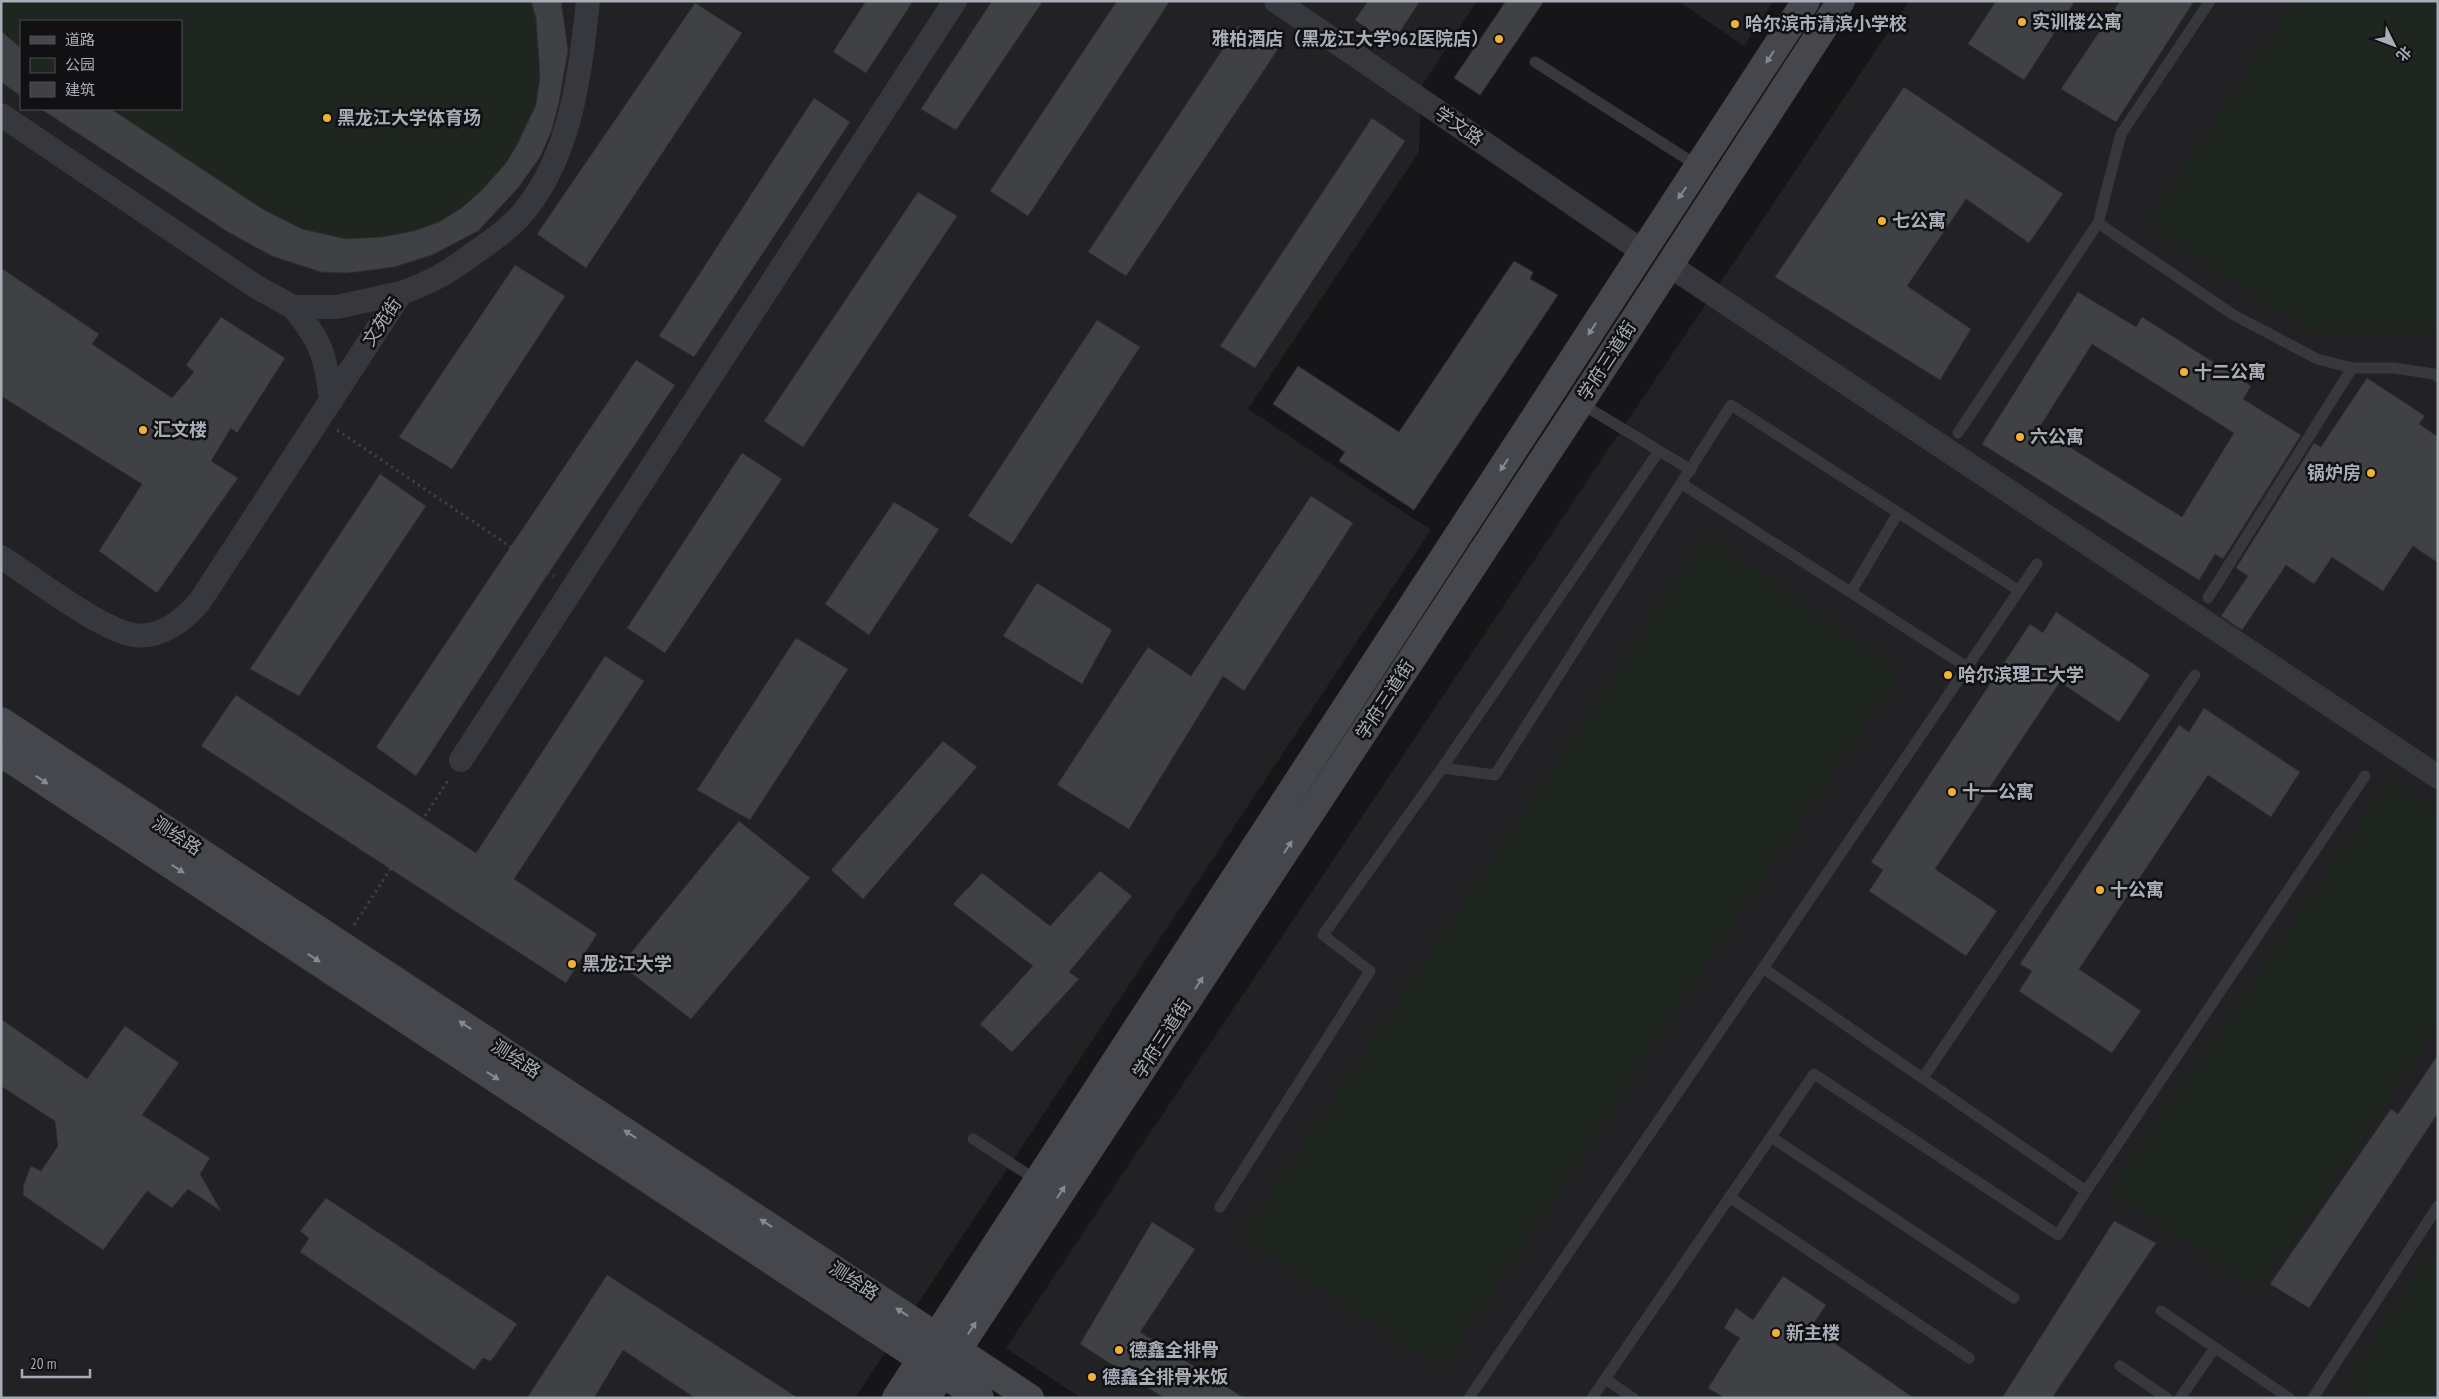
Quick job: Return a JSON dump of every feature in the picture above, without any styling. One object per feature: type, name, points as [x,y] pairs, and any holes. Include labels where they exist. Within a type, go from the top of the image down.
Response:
[{"type":"main road","name":"学府三道街","points":[[947,1343],[1038,1181],[1642,251],[1700,167],[1806,1]]},
{"type":"main road","name":"学府三道街","points":[[896,1398],[932,1366],[1580,403],[1842,1]]},
{"type":"main road","name":"测绘路","points":[[1,721],[1030,1398]]},
{"type":"main road","name":"测绘路","points":[[1,753],[980,1398]]},
{"type":"main road","name":"学府三道街","points":[[926,1398],[932,1366]]},
{"type":"street","name":"文苑街","points":[[1,558],[103,623],[134,634],[149,634],[167,629],[188,616],[200,601],[401,293],[433,282],[502,234],[526,210],[545,182],[557,154],[575,97],[588,1]]},
{"type":"street","points":[[461,760],[955,1]]},
{"type":"street","name":"学文路","points":[[1276,1],[1642,251]]},
{"type":"street","points":[[1,115],[255,286],[293,307],[307,324],[322,349],[327,365],[325,409]]},
{"type":"street","points":[[1669,265],[2438,777]]},
{"type":"street","points":[[293,307],[337,307],[401,293]]},
{"type":"lane","points":[[1958,433],[2098,223],[2121,134],[2210,1]]},
{"type":"lane","points":[[1535,62],[1700,167]]},
{"type":"lane","points":[[2098,223],[2232,314],[2317,359],[2352,368],[2394,368],[2434,374],[2438,377]]},
{"type":"lane","points":[[2208,598],[2352,368]]},
{"type":"lane","points":[[1580,403],[1691,470]]},
{"type":"lane","points":[[1442,768],[1495,775],[1731,405],[2018,590]]},
{"type":"lane","points":[[1220,1207],[1370,972],[1323,935],[1442,768],[1659,451]]},
{"type":"lane","points":[[1682,484],[1967,667]]},
{"type":"lane","points":[[1851,592],[1898,513]]},
{"type":"lane","points":[[1469,1398],[2037,564]]},
{"type":"lane","points":[[1922,1078],[2195,675]]},
{"type":"lane","points":[[1592,1398],[1814,1074],[2058,1235],[2365,776]]},
{"type":"lane","points":[[1763,968],[2086,1191]]},
{"type":"lane","points":[[1771,1137],[2014,1298]]},
{"type":"lane","points":[[973,1139],[1038,1181]]},
{"type":"lane","points":[[1729,1198],[1969,1358]]},
{"type":"lane","points":[[2313,1398],[2438,1206]]},
{"type":"lane","points":[[2161,1311],[2214,1349],[2290,1398]]},
{"type":"lane","points":[[2180,1398],[2214,1349]]},
{"type":"lane","points":[[2120,1366],[2167,1398]]},
{"type":"lane","points":[[1605,1379],[1633,1398]]},
{"type":"path","points":[[325,409],[573,589]]},
{"type":"path","points":[[342,944],[461,760]]},
{"type":"shaded area","name":"黑龙江大学","points":[[1,1],[1477,1],[1421,87],[1419,152],[1248,409],[1431,530],[855,1398],[1,1398]]},
{"type":"shaded area","name":"哈尔滨市清滨小学校","points":[[1678,1],[1774,1],[1744,46]]},
{"type":"shaded area","name":"哈尔滨理工大学","points":[[1909,1],[2438,1],[2438,1398],[1081,1398],[1006,1348]]},
{"type":"green space","name":"黑龙江大学体育场","points":[[1,1],[531,1],[539,39],[540,80],[535,106],[516,148],[491,182],[460,208],[425,227],[387,236],[347,237],[305,229],[264,210],[113,110],[182,110],[182,20],[20,20],[20,47],[1,30]]},
{"type":"green space","points":[[2295,1],[2438,1],[2438,332],[2309,331],[2147,226]]},
{"type":"green space","points":[[1705,537],[1900,671],[1441,1369],[1241,1237]]},
{"type":"green space","points":[[2388,781],[2438,814],[2438,1026],[2258,1291],[2110,1192]]},
{"type":"green space","points":[[2438,1245],[2438,1398],[2370,1398],[2346,1382]]},
{"type":"building","points":[[531,1],[561,1],[568,50],[558,107],[551,132],[540,157],[518,188],[478,231],[432,255],[394,267],[347,273],[321,272],[272,256],[228,232],[43,110],[113,110],[264,210],[302,229],[346,239],[382,237],[414,231],[439,222],[463,207],[483,189],[506,163],[517,145],[536,105],[540,76],[536,18]]},
{"type":"building","points":[[866,1],[913,1],[866,73],[833,52]]},
{"type":"building","points":[[992,1],[1043,1],[956,130],[921,109]]},
{"type":"building","points":[[1117,1],[1170,1],[1028,216],[990,191]]},
{"type":"building","points":[[1368,1],[1420,1],[1391,45],[1355,20]]},
{"type":"building","name":"雅柏酒店（黑龙江大学962医院店）","points":[[1506,1],[1544,1],[1480,95],[1454,78]]},
{"type":"building","name":"实训楼公寓","points":[[1996,1],[2075,1],[2024,80],[1968,44]]},
{"type":"building","points":[[2120,1],[2194,1],[2116,122],[2061,89]]},
{"type":"building","points":[[695,3],[742,33],[586,268],[537,234]]},
{"type":"building","points":[[1238,26],[1278,49],[1126,276],[1088,252]]},
{"type":"building","points":[[1,31],[20,47],[20,95],[1,82]]},
{"type":"building","name":"七公寓","points":[[1904,87],[2063,194],[2029,243],[1966,199],[1907,286],[1971,329],[1940,380],[1775,277]]},
{"type":"building","points":[[814,98],[850,122],[694,357],[659,336]]},
{"type":"building","points":[[1372,118],[1405,141],[1255,368],[1220,346]]},
{"type":"building","points":[[918,192],[957,216],[803,447],[764,421]]},
{"type":"building","points":[[1514,261],[1533,272],[1530,279],[1558,295],[1414,510],[1339,461],[1345,452],[1273,404],[1298,366],[1399,432]]},
{"type":"building","points":[[515,265],[565,296],[452,469],[399,437]]},
{"type":"building","name":"汇文楼","points":[[1,268],[99,334],[92,344],[172,398],[194,372],[186,365],[221,317],[285,358],[237,433],[231,428],[211,461],[238,478],[157,593],[99,551],[142,484],[1,396]]},
{"type":"building","name":"六公寓","points":[[2078,292],[2136,327],[2142,317],[2251,386],[2243,399],[2301,435],[2223,559],[2215,554],[2199,580],[1982,444]],"holes":[[[2092,344],[2234,433],[2182,517],[2039,428]]]},
{"type":"building","points":[[1097,320],[1140,347],[1012,544],[968,516]]},
{"type":"building","points":[[636,360],[675,385],[540,586],[416,776],[376,747]]},
{"type":"building","name":"锅炉房","points":[[2367,378],[2425,416],[2419,424],[2438,437],[2438,563],[2413,546],[2383,591],[2332,557],[2314,584],[2286,565],[2242,630],[2221,616],[2248,576],[2236,568],[2314,443],[2321,447]]},
{"type":"building","points":[[742,453],[782,479],[665,653],[627,628]]},
{"type":"building","points":[[380,474],[426,506],[299,696],[250,669]]},
{"type":"building","points":[[1311,496],[1353,523],[1244,691],[1223,676],[1129,829],[1057,785],[1148,647],[1191,676]]},
{"type":"building","points":[[894,502],[939,529],[869,635],[825,604]]},
{"type":"building","points":[[1037,583],[1112,630],[1082,684],[1003,636]]},
{"type":"building","name":"十一公寓","points":[[2056,612],[2150,675],[2119,722],[2060,682],[1935,869],[1997,911],[1966,956],[1869,891],[1883,870],[1871,862],[2030,624],[2043,633]]},
{"type":"building","points":[[796,638],[848,669],[750,820],[697,790]]},
{"type":"building","points":[[605,656],[644,681],[514,879],[597,934],[566,983],[201,746],[236,695],[476,853]]},
{"type":"building","name":"十公寓","points":[[2204,708],[2300,772],[2271,817],[2208,775],[2079,969],[2141,1011],[2112,1053],[2019,991],[2032,971],[2020,964],[2179,725],[2189,732]]},
{"type":"building","points":[[943,741],[977,767],[863,899],[831,870]]},
{"type":"building","points":[[739,821],[810,878],[691,1019],[621,965]]},
{"type":"building","points":[[1100,871],[1132,896],[1069,972],[1079,979],[1012,1052],[980,1024],[1033,966],[953,904],[982,873],[1050,926]]},
{"type":"building","points":[[1,1019],[87,1079],[125,1026],[179,1063],[142,1115],[210,1158],[200,1174],[221,1211],[188,1189],[172,1208],[147,1191],[103,1250],[23,1195],[24,1184],[31,1166],[41,1171],[58,1146],[55,1121],[1,1086]]},
{"type":"building","points":[[2438,1055],[2438,1113],[2309,1308],[2270,1284],[2391,1109],[2398,1114]]},
{"type":"building","points":[[326,1198],[517,1324],[491,1361],[483,1358],[474,1370],[300,1252],[309,1238],[300,1231]]},
{"type":"building","points":[[2114,1221],[2156,1243],[2052,1398],[2002,1398]]},
{"type":"building","points":[[1152,1222],[1195,1249],[1140,1332],[1244,1398],[1164,1398],[1080,1344]]},
{"type":"building","points":[[607,1275],[798,1398],[695,1398],[623,1350],[594,1398],[527,1398]]},
{"type":"building","name":"新主楼","points":[[1783,1276],[1826,1305],[1811,1327],[1914,1398],[1725,1398],[1708,1388],[1740,1338],[1724,1328],[1736,1308],[1753,1320]]},
{"type":"place","name":"实训楼公寓","points":[[2022,22]]},
{"type":"place","name":"哈尔滨市清滨小学校","points":[[1735,24]]},
{"type":"place","name":"雅柏酒店（黑龙江大学962医院店）","points":[[1499,39]]},
{"type":"place","name":"黑龙江大学体育场","points":[[327,118]]},
{"type":"place","name":"七公寓","points":[[1882,221]]},
{"type":"place","name":"十二公寓","points":[[2184,372]]},
{"type":"place","name":"汇文楼","points":[[143,430]]},
{"type":"place","name":"六公寓","points":[[2020,437]]},
{"type":"place","name":"锅炉房","points":[[2371,473]]},
{"type":"place","name":"哈尔滨理工大学","points":[[1948,675]]},
{"type":"place","name":"十一公寓","points":[[1952,792]]},
{"type":"place","name":"十公寓","points":[[2100,890]]},
{"type":"place","name":"黑龙江大学","points":[[572,964]]},
{"type":"place","name":"新主楼","points":[[1776,1333]]},
{"type":"place","name":"德鑫全排骨","points":[[1119,1350]]},
{"type":"place","name":"德鑫全排骨米饭","points":[[1092,1377]]}]
